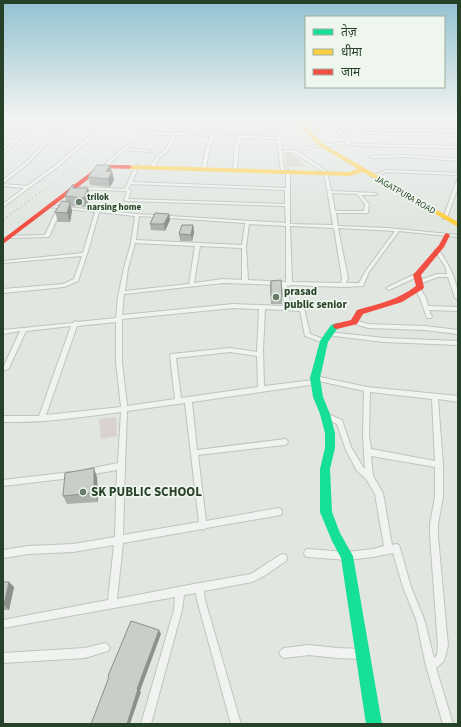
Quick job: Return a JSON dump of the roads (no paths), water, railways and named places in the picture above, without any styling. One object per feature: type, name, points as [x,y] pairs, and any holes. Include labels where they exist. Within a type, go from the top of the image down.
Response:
[{"type":"street","points":[[3,182],[28,162],[36,153]]},
{"type":"street","points":[[3,206],[55,168],[72,153]]},
{"type":"street","points":[[106,165],[120,153]]},
{"type":"street","points":[[153,166],[158,157],[163,153]]},
{"type":"street","points":[[204,168],[207,153]]},
{"type":"street","points":[[235,169],[236,153]]},
{"type":"street","points":[[281,153],[287,189],[287,225],[290,252],[286,284],[287,303],[284,308]]},
{"type":"street","points":[[297,153],[326,172],[345,278],[343,285]]},
{"type":"street","name":"JAGATPURA ROAD","points":[[334,153],[458,225]]},
{"type":"street","points":[[370,157],[407,156],[458,160]]},
{"type":"street","points":[[6,240],[100,167],[106,165],[349,174],[362,170]]},
{"type":"street","points":[[126,190],[137,166]]},
{"type":"street","points":[[373,176],[387,171],[458,174]]},
{"type":"street","points":[[445,218],[458,181]]},
{"type":"street","points":[[129,183],[287,189]]},
{"type":"street","points":[[3,185],[27,187]]},
{"type":"street","points":[[74,188],[126,190]]},
{"type":"street","points":[[126,190],[129,191],[126,200],[288,205]]},
{"type":"street","points":[[330,192],[375,194]]},
{"type":"street","points":[[334,212],[366,212],[367,204],[358,193]]},
{"type":"street","points":[[49,206],[138,215],[287,225],[398,230],[458,236]]},
{"type":"street","points":[[6,240],[47,236],[60,207]]},
{"type":"street","points":[[3,291],[64,285],[76,280],[98,210]]},
{"type":"street","points":[[112,603],[119,539],[124,409],[119,362],[119,319],[126,268],[138,215]]},
{"type":"street","points":[[245,281],[244,247],[247,222]]},
{"type":"street","points":[[122,292],[223,281],[361,285],[367,272],[398,230]]},
{"type":"street","points":[[354,322],[360,312],[403,300],[418,282],[437,251],[446,240],[447,235]]},
{"type":"street","points":[[133,241],[244,247]]},
{"type":"street","points":[[191,284],[198,244]]},
{"type":"street","points":[[437,251],[447,266],[458,298]]},
{"type":"street","points":[[3,262],[85,254]]},
{"type":"street","points":[[389,288],[418,282],[437,276],[450,275]]},
{"type":"street","points":[[418,282],[429,317]]},
{"type":"street","points":[[3,332],[233,306],[302,309],[307,335],[326,338],[458,343]]},
{"type":"street","points":[[261,388],[260,354],[262,307]]},
{"type":"street","points":[[427,308],[458,309]]},
{"type":"street","points":[[374,724],[362,654],[358,618],[349,577],[347,556],[336,537],[326,512],[325,469],[330,448],[330,433],[326,416],[318,397],[315,380],[326,338],[334,327],[354,322],[368,326],[425,328],[458,332]]},
{"type":"street","points":[[42,418],[75,324]]},
{"type":"street","points":[[3,374],[24,330]]},
{"type":"street","points":[[178,400],[173,356],[230,350],[260,354]]},
{"type":"street","points":[[3,419],[25,420],[124,409],[315,380],[367,389],[458,399]]},
{"type":"street","points":[[367,389],[366,435],[370,477]]},
{"type":"street","points":[[431,666],[441,658],[444,646],[434,536],[434,524],[438,512],[439,497],[439,465],[435,396]]},
{"type":"street","points":[[188,399],[203,526]]},
{"type":"street","points":[[326,416],[340,422],[348,448],[360,469],[370,477],[379,493],[389,550]]},
{"type":"street","points":[[194,453],[285,442]]},
{"type":"street","points":[[368,452],[439,465]]},
{"type":"street","points":[[3,483],[122,466]]},
{"type":"street","points":[[3,554],[28,550],[73,548],[278,512]]},
{"type":"street","points":[[308,554],[347,556],[396,548],[407,587],[420,619],[431,666],[448,724]]},
{"type":"street","points":[[3,624],[252,578],[264,572],[274,563],[283,558]]},
{"type":"street","points":[[199,587],[201,600],[236,724]]},
{"type":"street","points":[[146,724],[178,610],[180,591]]},
{"type":"street","points":[[3,658],[85,653],[105,648]]},
{"type":"street","points":[[284,653],[310,650],[362,654]]},
{"type":"railway","points":[[41,192],[93,153]]},
{"type":"railway","points":[[3,220],[42,191]]},
{"type":"place","name":"trilok narsing home","points":[[79,202]]},
{"type":"place","name":"prasad public senior","points":[[276,297]]},
{"type":"place","name":"SK PUBLIC SCHOOL","points":[[83,492]]}]
